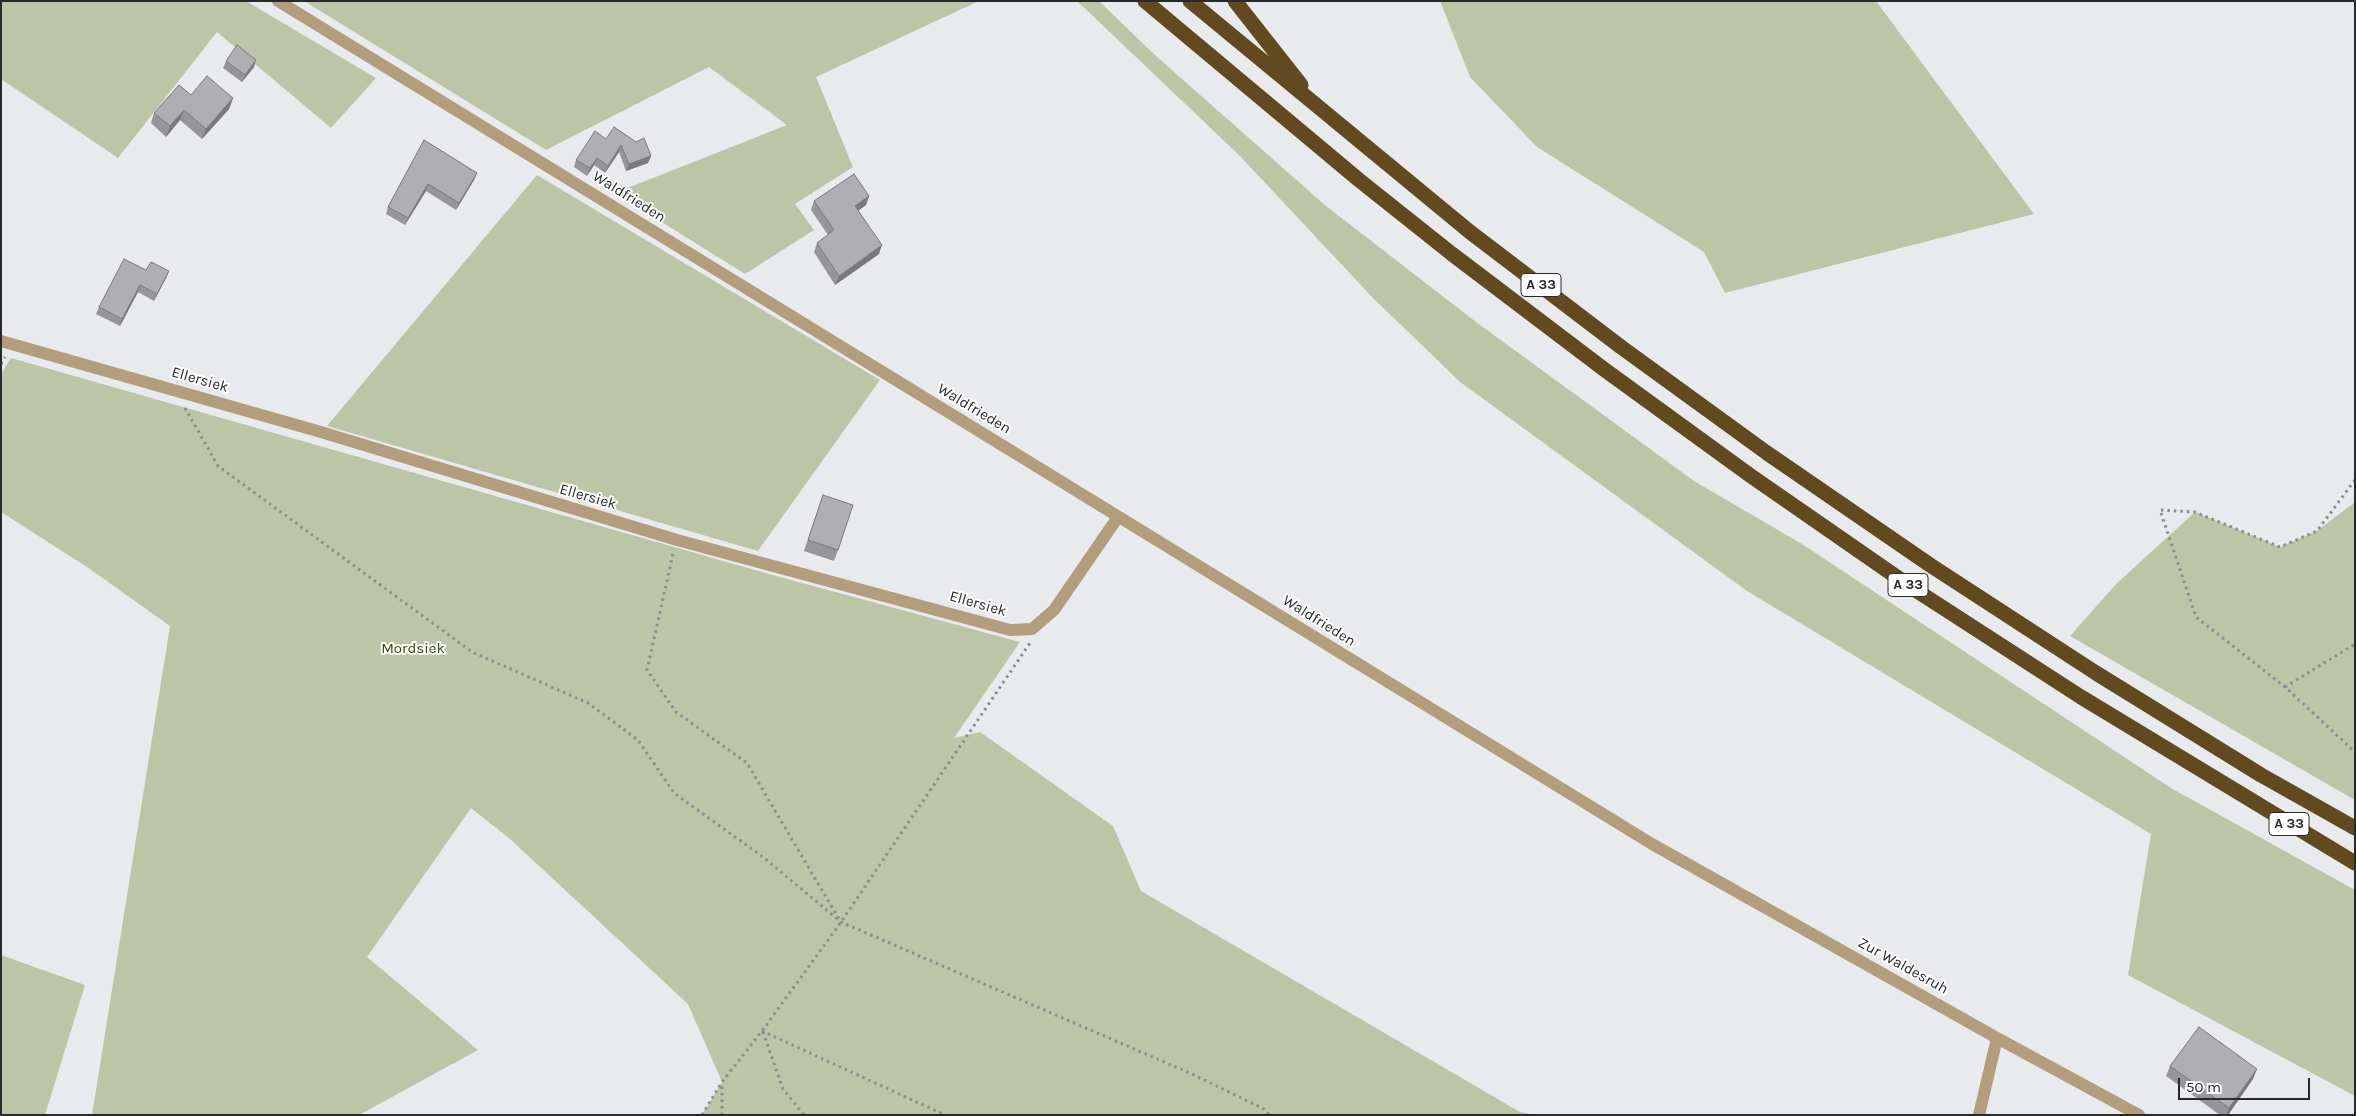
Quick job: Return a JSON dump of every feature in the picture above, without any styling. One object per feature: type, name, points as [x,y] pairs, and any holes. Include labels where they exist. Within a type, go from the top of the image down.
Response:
[{"type":"highway","name":"A 33","points":[[1145,1],[1336,162],[1452,254],[1604,370],[1751,476],[1914,589],[2080,697],[2355,863]]},
{"type":"highway","name":"A 33","points":[[1190,1],[1470,232],[1621,347],[1767,453],[1930,565],[2096,673],[2261,775],[2355,828]]},
{"type":"highway","points":[[1235,1],[1321,110]]},
{"type":"street","name":"Waldfrieden","points":[[278,1],[1652,844]]},
{"type":"street","name":"Ellersiek","points":[[1,341],[175,390],[676,540],[1010,630],[1032,628]]},
{"type":"street","points":[[1032,628],[1054,610],[1118,517]]},
{"type":"street","name":"Zur Waldesruh","points":[[1652,844],[2139,1115]]},
{"type":"street","points":[[1978,1115],[1998,1038]]},
{"type":"path","points":[[175,390],[218,466],[472,652],[588,703],[602,713],[638,740],[674,793],[762,857],[840,922],[1192,1074],[1264,1109],[1269,1115]]},
{"type":"path","points":[[2355,480],[2317,531],[2280,547],[2195,512],[2160,510],[2196,617],[2285,687],[2355,752]]},
{"type":"path","points":[[676,540],[647,670],[676,712],[747,762],[840,922]]},
{"type":"path","points":[[702,1115],[722,1082],[762,1031],[840,922],[1032,640],[1032,628]]},
{"type":"path","points":[[2285,687],[2355,644]]},
{"type":"path","points":[[762,1031],[783,1089],[804,1115]]},
{"type":"path","points":[[762,1031],[945,1115]]},
{"type":"path","points":[[722,1082],[722,1115]]},
{"type":"green space","points":[[1,1],[246,1],[376,78],[331,128],[217,32],[118,158],[1,79]]},
{"type":"green space","points":[[304,1],[979,1],[816,77],[853,167],[795,204],[814,230],[745,274],[615,193],[787,125],[709,67],[546,150]]},
{"type":"green space","points":[[1077,1],[1099,1],[1156,56],[1326,206],[1476,322],[1694,481],[1802,544],[2171,788],[2355,890],[2355,1096],[2128,975],[2151,834],[1747,591],[1460,382],[1372,297],[1239,155]]},
{"type":"green space","points":[[1440,1],[1876,1],[2034,214],[1725,293],[1704,252],[1537,147],[1470,77]]},
{"type":"green space","points":[[537,175],[880,380],[758,551],[327,426]]},
{"type":"green space","name":"Mordsiek","points":[[11,358],[769,574],[1020,642],[954,738],[980,732],[1113,826],[1141,891],[1520,1112],[1536,1115],[702,1115],[722,1082],[688,1004],[510,839],[471,808],[367,957],[478,1050],[359,1115],[92,1115],[170,626],[87,567],[1,512],[1,374]]},
{"type":"green space","points":[[2355,502],[2355,800],[2070,636],[2116,584],[2195,512],[2280,547],[2317,531]]},
{"type":"green space","points":[[1,955],[85,985],[45,1115],[1,1115]]},
{"type":"building","points":[[237,45],[256,60],[245,75],[226,61]]},
{"type":"building","points":[[207,76],[233,98],[206,129],[184,110],[170,126],[154,113],[179,85],[191,95]]},
{"type":"building","points":[[614,127],[636,142],[644,138],[651,156],[629,164],[621,145],[608,166],[597,158],[590,168],[576,160],[595,131],[606,139]]},
{"type":"building","points":[[424,140],[477,173],[459,203],[428,184],[408,218],[388,207]]},
{"type":"building","points":[[854,174],[869,196],[855,206],[882,245],[839,276],[817,243],[834,230],[814,201]]},
{"type":"building","points":[[124,259],[146,270],[151,262],[169,271],[157,294],[140,285],[122,319],[99,307]]},
{"type":"building","points":[[823,495],[853,505],[838,550],[808,540]]},
{"type":"building","points":[[2199,1027],[2257,1069],[2229,1108],[2170,1066]]}]
